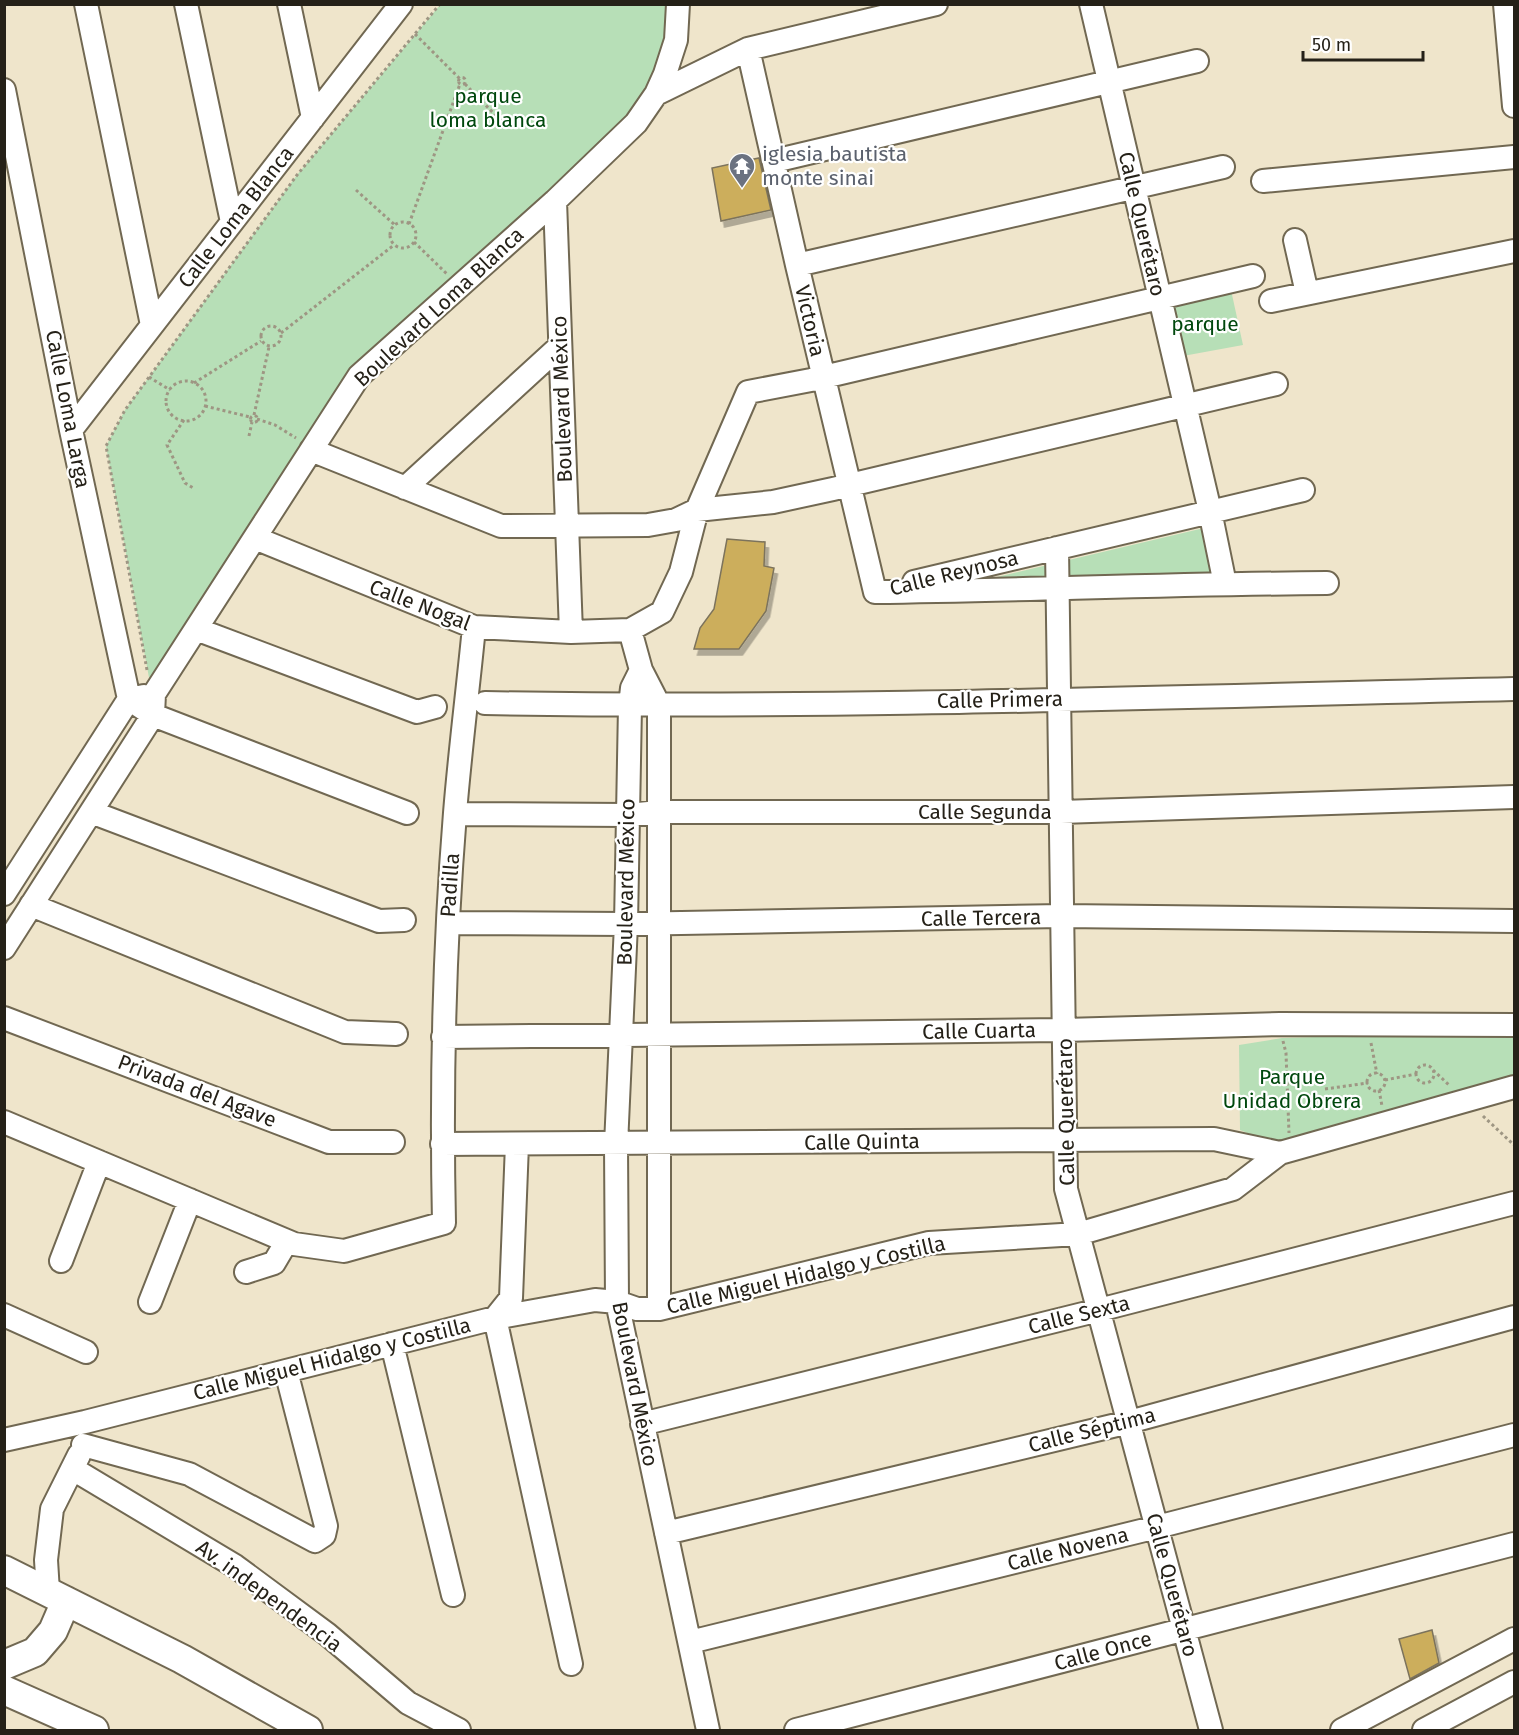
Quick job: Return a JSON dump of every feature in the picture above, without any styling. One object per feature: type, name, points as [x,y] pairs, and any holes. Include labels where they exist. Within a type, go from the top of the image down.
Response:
[{"type":"main road","points":[[4,1570],[182,1659],[308,1731]]},
{"type":"main road","points":[[4,1665],[34,1652],[53,1631],[57,1596]]},
{"type":"main road","points":[[4,1690],[94,1731]]},
{"type":"street","points":[[86,4],[152,325]]},
{"type":"street","points":[[186,4],[232,222]]},
{"type":"street","points":[[289,4],[313,118]]},
{"type":"street","name":"Boulevard Loma Blanca","points":[[4,948],[91,812],[196,629],[255,538],[307,446],[358,376],[555,201],[636,123],[656,94],[676,40],[678,4]]},
{"type":"street","points":[[656,94],[748,49],[936,4]]},
{"type":"street","name":"Calle Querétaro","points":[[1091,4],[1210,511],[1225,584]]},
{"type":"street","name":"Calle Loma Blanca","points":[[71,430],[313,118],[395,8]]},
{"type":"street","points":[[1509,18],[1515,106]]},
{"type":"street","name":"Victoria","points":[[748,49],[875,592]]},
{"type":"street","points":[[774,161],[1197,61]]},
{"type":"street","name":"Calle Loma Larga","points":[[4,90],[71,430],[129,699]]},
{"type":"street","points":[[1263,181],[1515,157]]},
{"type":"street","points":[[797,265],[1223,167]]},
{"type":"street","name":"Boulevard México","points":[[555,201],[571,632]]},
{"type":"street","points":[[1295,240],[1307,293]]},
{"type":"street","points":[[1271,301],[1515,251]]},
{"type":"street","points":[[641,670],[630,630],[662,612],[681,572],[697,510],[748,392],[1253,276]]},
{"type":"street","points":[[405,488],[560,346]]},
{"type":"street","points":[[307,446],[501,526],[648,525],[676,520],[697,510],[773,502],[1276,384]]},
{"type":"street","name":"Calle Reynosa","points":[[875,592],[1303,490]]},
{"type":"street","name":"Calle Nogal","points":[[255,538],[474,627],[571,632],[630,630]]},
{"type":"street","name":"Calle Querétaro","points":[[1057,548],[1066,1189],[1211,1731]]},
{"type":"street","name":"Calle Reynosa","points":[[875,592],[1327,583]]},
{"type":"street","name":"Padilla","points":[[287,1240],[294,1244],[344,1251],[444,1223],[443,1037],[448,922],[455,814],[474,627]]},
{"type":"street","points":[[196,629],[417,712],[435,707]]},
{"type":"street","name":"Boulevard México","points":[[641,670],[659,705],[659,1309]]},
{"type":"street","name":"Boulevard México","points":[[641,670],[632,688],[630,706],[626,924],[616,1144],[617,1302],[708,1731]]},
{"type":"street","name":"Calle Primera","points":[[485,704],[630,706],[1059,700],[1515,689]]},
{"type":"street","points":[[4,894],[129,699],[154,705],[407,813]]},
{"type":"street","name":"Calle Segunda","points":[[455,814],[1061,812],[1515,797]]},
{"type":"street","points":[[91,812],[379,921],[404,920]]},
{"type":"street","points":[[31,905],[345,1032],[396,1034]]},
{"type":"street","name":"Calle Tercera","points":[[448,922],[660,924],[1062,916],[1515,921]]},
{"type":"street","name":"Privada del Agave","points":[[4,1018],[329,1142],[393,1142]]},
{"type":"street","name":"Calle Cuarta","points":[[443,1037],[1064,1030],[1280,1024],[1515,1025]]},
{"type":"street","name":"Calle Miguel Hidalgo y Costilla","points":[[4,1440],[85,1422],[495,1318],[595,1300],[617,1302],[637,1309],[659,1309],[929,1243],[1078,1234],[1233,1189],[1284,1145],[1515,1087]]},
{"type":"street","points":[[4,1122],[287,1240],[274,1263],[246,1272]]},
{"type":"street","name":"Calle Quinta","points":[[442,1144],[1214,1138],[1284,1145]]},
{"type":"street","points":[[516,1144],[511,1298],[495,1318],[571,1664]]},
{"type":"street","points":[[61,1262],[99,1162]]},
{"type":"street","points":[[150,1302],[190,1200]]},
{"type":"street","name":"Calle Sexta","points":[[642,1424],[1515,1203]]},
{"type":"street","points":[[4,1315],[86,1352]]},
{"type":"street","name":"Calle Séptima","points":[[666,1533],[1128,1422],[1515,1317]]},
{"type":"street","points":[[392,1344],[453,1595]]},
{"type":"street","points":[[83,1445],[189,1474],[315,1541],[324,1535],[326,1526],[286,1371]]},
{"type":"street","points":[[57,1596],[46,1560],[52,1509],[83,1445],[85,1422]]},
{"type":"street","name":"Calle Novena","points":[[690,1642],[1157,1527],[1515,1435]]},
{"type":"street","name":"Av. independencia","points":[[70,1474],[235,1566],[327,1635],[408,1703],[459,1731]]},
{"type":"street","name":"Calle Once","points":[[796,1731],[1515,1544]]},
{"type":"street","points":[[1342,1731],[1515,1639]]},
{"type":"street","points":[[1424,1731],[1515,1682]]},
{"type":"street","points":[[1402,1699],[1419,1731]]},
{"type":"path","points":[[148,672],[106,446],[125,410],[297,175],[440,4]]},
{"type":"path","points":[[414,34],[508,128]]},
{"type":"path","points":[[409,224],[462,84]]},
{"type":"path","points":[[356,190],[395,225]]},
{"type":"path","points":[[409,224],[416,234],[414,242],[407,248],[398,248],[394,245],[390,233],[395,225],[409,224]]},
{"type":"path","points":[[414,242],[453,279]]},
{"type":"path","points":[[261,341],[269,346],[279,343],[281,333],[394,245]]},
{"type":"path","points":[[261,341],[261,334],[267,327],[273,326],[281,333]]},
{"type":"path","points":[[194,383],[261,341]]},
{"type":"path","points":[[249,436],[269,346]]},
{"type":"path","points":[[149,377],[170,390]]},
{"type":"path","points":[[184,381],[194,383],[205,393],[205,406],[197,417],[184,420],[172,416],[166,398],[170,390],[184,381]]},
{"type":"path","points":[[205,406],[252,416],[274,425],[307,446]]},
{"type":"path","points":[[252,422],[257,419]]},
{"type":"path","points":[[184,420],[167,445],[185,483],[195,489]]},
{"type":"path","points":[[1377,1074],[1370,1040],[1380,1039]]},
{"type":"path","points":[[1284,1145],[1286,1053],[1282,1041],[1293,1040]]},
{"type":"path","points":[[1425,1064],[1434,1072],[1430,1081],[1424,1083],[1416,1074],[1419,1067],[1425,1064]]},
{"type":"path","points":[[1368,1083],[1369,1078],[1377,1074],[1382,1075],[1385,1080],[1379,1090]]},
{"type":"path","points":[[1385,1080],[1416,1074]]},
{"type":"path","points":[[1325,1089],[1368,1083]]},
{"type":"path","points":[[1368,1083],[1372,1089],[1379,1090]]},
{"type":"path","points":[[1379,1090],[1383,1113]]},
{"type":"green space","name":"parque loma blanca","points":[[440,5],[671,5],[665,47],[650,89],[623,128],[349,372],[301,444],[159,680],[150,683],[106,446],[125,410],[297,175]]},
{"type":"green space","name":"parque","points":[[1231,290],[1243,345],[1183,356],[1171,305]]},
{"type":"green space","points":[[1204,528],[1214,578],[955,587]]},
{"type":"green space","name":"Parque Unidad Obrera","points":[[1514,1034],[1514,1082],[1277,1145],[1240,1130],[1239,1045],[1282,1038]]},
{"type":"building","name":"iglesia bautista monte sinai","points":[[759,158],[771,210],[721,221],[712,168]]},
{"type":"building","points":[[727,539],[765,542],[764,566],[774,568],[766,611],[739,649],[694,649],[700,628],[714,609]]},
{"type":"building","points":[[1432,1630],[1439,1663],[1410,1679],[1399,1639]]},
{"type":"place","name":"iglesia bautista monte sinai","points":[[742,189]]}]
